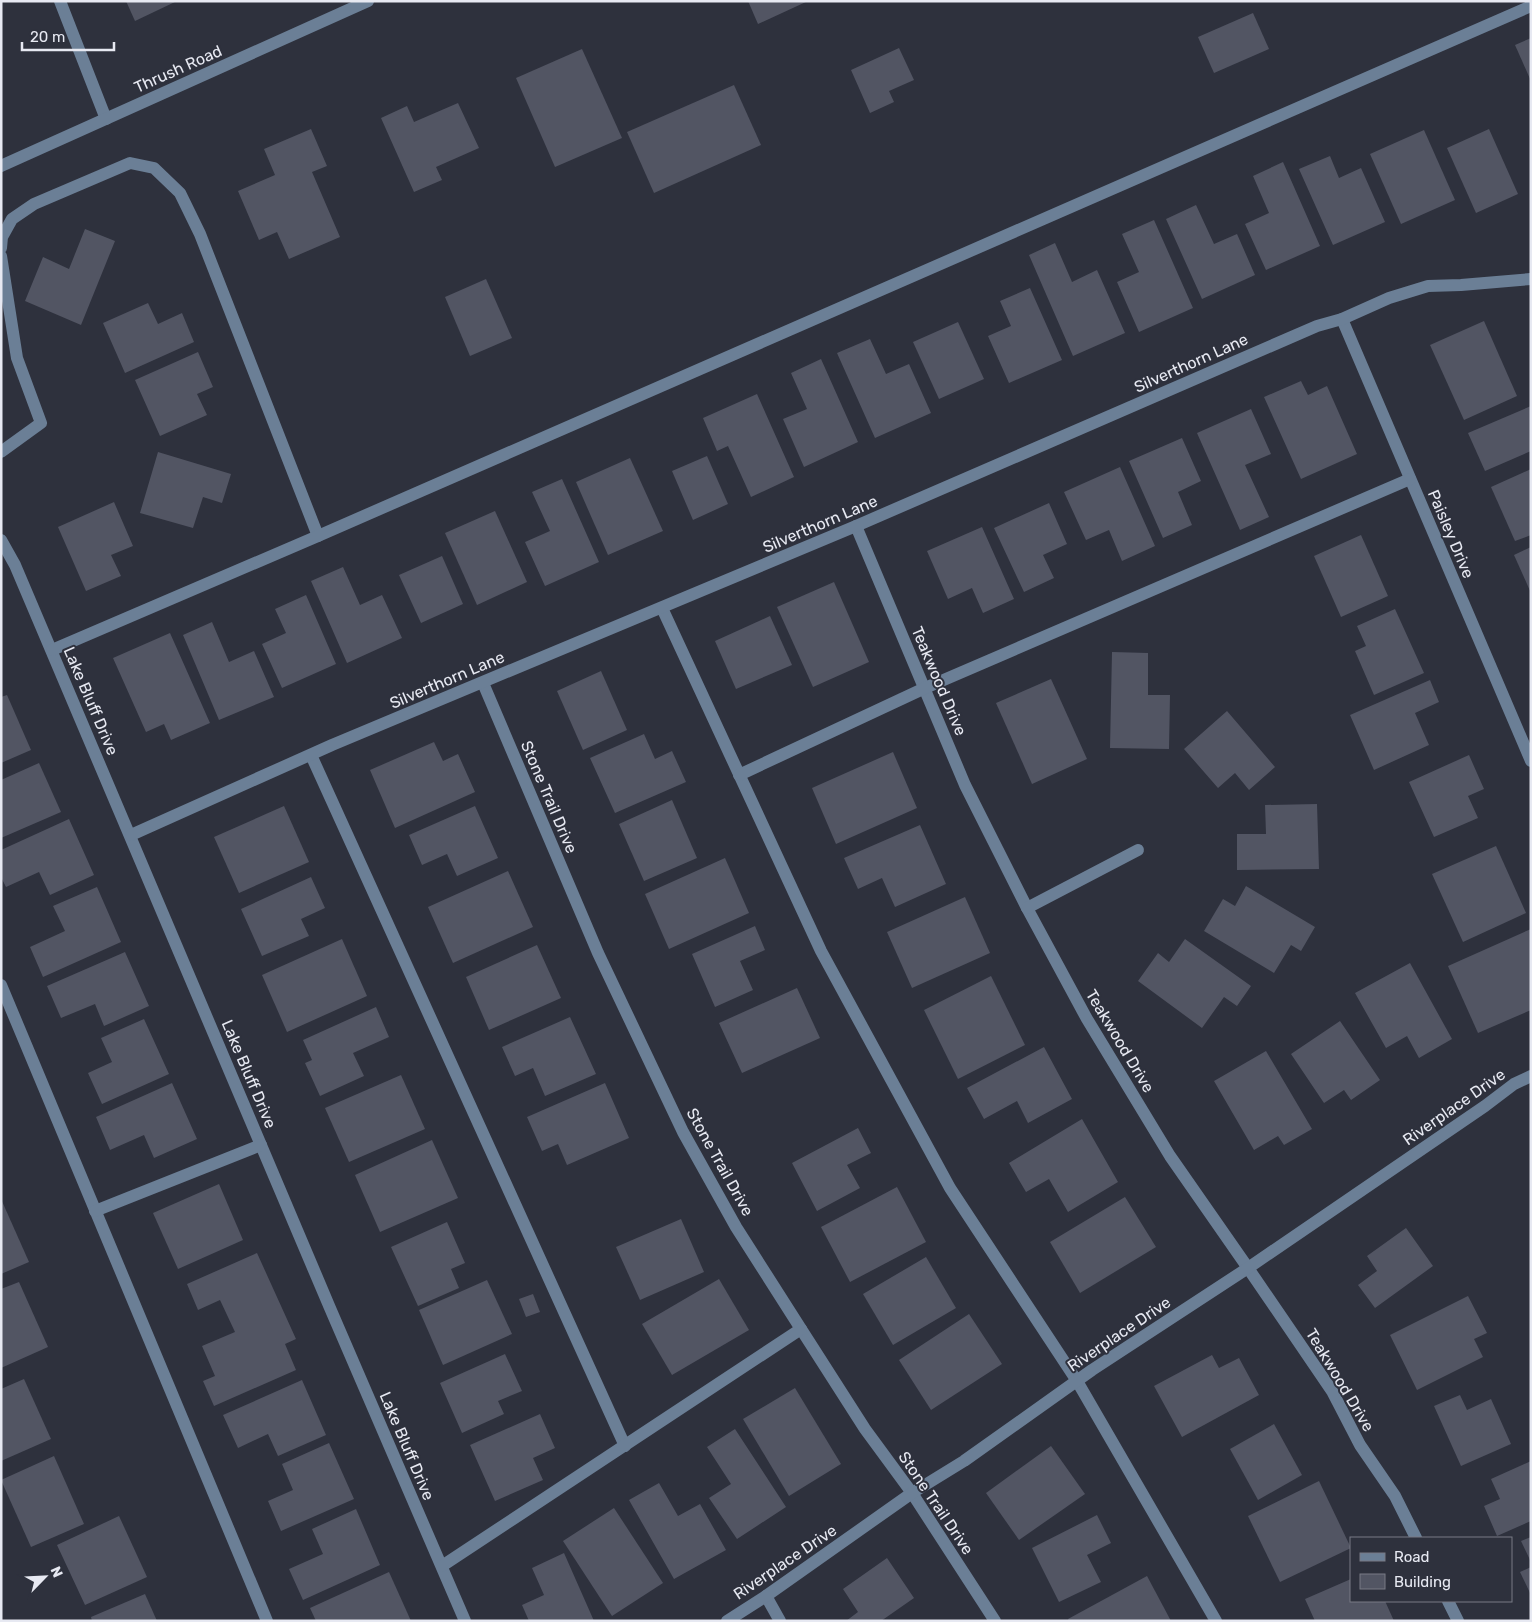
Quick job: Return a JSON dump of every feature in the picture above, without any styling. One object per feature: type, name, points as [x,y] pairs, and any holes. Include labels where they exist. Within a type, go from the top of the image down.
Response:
[{"type":"street","points":[[60,1],[106,119]]},
{"type":"street","name":"Thrush Road","points":[[1,166],[368,1]]},
{"type":"street","points":[[52,650],[318,536],[1531,6]]},
{"type":"street","points":[[1,248],[2,236],[12,219],[34,204],[130,162],[154,168],[180,192],[200,234],[318,536]]},
{"type":"street","points":[[1,256],[18,358],[41,423],[1,452]]},
{"type":"street","name":"Silverthorn Lane","points":[[130,835],[311,754],[856,526],[1317,326],[1342,319],[1389,298],[1428,286],[1531,279]]},
{"type":"street","name":"Paisley Drive","points":[[1342,319],[1531,761]]},
{"type":"street","points":[[739,775],[925,688],[1410,479]]},
{"type":"street","name":"Teakwood Drive","points":[[856,526],[965,784],[1027,908],[1087,1018],[1170,1156],[1332,1392],[1360,1445],[1395,1496],[1416,1537]]},
{"type":"street","name":"Lake Bluff Drive","points":[[1,540],[15,565],[52,650],[465,1621]]},
{"type":"street","points":[[662,608],[821,951],[950,1188],[1077,1381],[1216,1621]]},
{"type":"street","name":"Stone Trail Drive","points":[[483,683],[598,953],[683,1132],[736,1227],[865,1429],[912,1494],[994,1621]]},
{"type":"street","points":[[311,754],[625,1446]]},
{"type":"street","points":[[1027,908],[1138,850]]},
{"type":"street","points":[[1,986],[267,1621]]},
{"type":"street","name":"Riverplace Drive","points":[[727,1621],[912,1494],[964,1461],[1077,1381],[1248,1268],[1485,1106],[1514,1084],[1531,1076]]},
{"type":"street","points":[[95,1211],[261,1145]]},
{"type":"street","points":[[442,1566],[802,1329]]},
{"type":"street","points":[[766,1596],[780,1621]]},
{"type":"street","points":[[1448,1602],[1458,1621]]},
{"type":"building","points":[[126,1],[177,1],[135,21]]},
{"type":"building","points":[[748,1],[808,1],[758,24]]},
{"type":"building","points":[[1253,13],[1269,49],[1214,73],[1198,37]]},
{"type":"building","points":[[1531,38],[1531,81],[1515,45]]},
{"type":"building","points":[[899,48],[914,80],[889,91],[894,102],[870,113],[851,70]]},
{"type":"building","points":[[582,49],[622,138],[555,167],[516,78]]},
{"type":"building","points":[[734,85],[761,145],[654,193],[627,132]]},
{"type":"building","points":[[458,103],[479,148],[436,167],[442,180],[414,192],[381,118],[407,106],[414,122]]},
{"type":"building","points":[[311,129],[327,166],[312,172],[340,237],[289,259],[277,232],[259,240],[238,191],[275,175],[264,149]]},
{"type":"building","points":[[1489,129],[1518,194],[1476,213],[1447,148]]},
{"type":"building","points":[[1424,130],[1455,200],[1401,224],[1370,154]]},
{"type":"building","points":[[1330,156],[1339,178],[1361,168],[1385,222],[1333,245],[1299,169]]},
{"type":"building","points":[[1283,162],[1320,246],[1266,270],[1245,224],[1269,213],[1253,176]]},
{"type":"building","points":[[1196,205],[1214,244],[1237,234],[1255,275],[1202,299],[1166,219]]},
{"type":"building","points":[[1154,220],[1193,308],[1139,332],[1117,282],[1139,272],[1122,234]]},
{"type":"building","points":[[85,229],[115,241],[81,325],[25,301],[43,257],[69,269]]},
{"type":"building","points":[[1055,243],[1072,282],[1097,270],[1125,333],[1073,356],[1029,255]]},
{"type":"building","points":[[486,279],[512,338],[470,356],[445,297]]},
{"type":"building","points":[[1030,288],[1062,360],[1009,383],[988,336],[1011,326],[1000,301]]},
{"type":"building","points":[[148,303],[158,324],[182,313],[194,342],[125,373],[103,323]]},
{"type":"building","points":[[1484,321],[1517,396],[1464,420],[1430,345]]},
{"type":"building","points":[[958,322],[984,379],[939,399],[913,342]]},
{"type":"building","points":[[870,339],[886,374],[909,364],[931,413],[875,438],[837,353]]},
{"type":"building","points":[[198,352],[213,387],[197,394],[207,415],[160,436],[135,380]]},
{"type":"building","points":[[821,359],[858,442],[804,467],[783,419],[807,409],[791,373]]},
{"type":"building","points":[[1301,381],[1308,395],[1327,386],[1357,454],[1301,479],[1264,397]]},
{"type":"building","points":[[757,394],[794,477],[751,497],[728,446],[717,451],[703,418]]},
{"type":"building","points":[[1531,406],[1531,451],[1485,471],[1468,433]]},
{"type":"building","points":[[1251,409],[1271,454],[1245,465],[1269,517],[1240,530],[1197,433]]},
{"type":"building","points":[[1182,438],[1201,481],[1178,492],[1192,525],[1163,538],[1129,461]]},
{"type":"building","points":[[158,452],[231,474],[222,503],[203,497],[193,528],[140,513]]},
{"type":"building","points":[[707,456],[728,504],[693,520],[672,471]]},
{"type":"building","points":[[630,458],[663,531],[608,555],[576,482]]},
{"type":"building","points":[[1120,467],[1155,546],[1122,561],[1109,530],[1086,540],[1064,492]]},
{"type":"building","points":[[1531,469],[1531,535],[1515,541],[1491,487]]},
{"type":"building","points":[[562,479],[599,562],[545,586],[525,542],[550,531],[532,492]]},
{"type":"building","points":[[114,502],[133,546],[111,555],[121,576],[86,591],[58,527]]},
{"type":"building","points":[[1049,503],[1067,544],[1043,555],[1054,578],[1024,592],[994,528]]},
{"type":"building","points":[[495,511],[527,582],[477,605],[445,533]]},
{"type":"building","points":[[982,527],[1014,599],[983,613],[972,588],[948,599],[927,551]]},
{"type":"building","points":[[1361,535],[1388,596],[1341,617],[1314,556]]},
{"type":"building","points":[[1531,547],[1531,593],[1514,555]]},
{"type":"building","points":[[442,556],[463,604],[421,623],[399,575]]},
{"type":"building","points":[[343,567],[360,605],[382,595],[402,638],[347,663],[311,581]]},
{"type":"building","points":[[834,582],[869,662],[813,687],[777,607]]},
{"type":"building","points":[[306,595],[336,664],[282,688],[262,644],[286,633],[275,609]]},
{"type":"building","points":[[1395,609],[1424,673],[1374,695],[1355,651],[1366,646],[1357,626]]},
{"type":"building","points":[[770,616],[792,665],[736,689],[715,641]]},
{"type":"building","points":[[212,622],[229,662],[254,651],[274,697],[219,720],[183,635]]},
{"type":"building","points":[[170,633],[210,723],[171,740],[164,724],[146,732],[113,658]]},
{"type":"building","points":[[1112,652],[1148,653],[1148,695],[1170,695],[1169,749],[1110,748]]},
{"type":"building","points":[[601,671],[627,730],[583,750],[557,691]]},
{"type":"building","points":[[1051,679],[1087,759],[1032,784],[996,703]]},
{"type":"building","points":[[1430,680],[1439,702],[1415,713],[1429,745],[1374,770],[1350,715]]},
{"type":"building","points":[[7,695],[31,750],[1,763],[1,697]]},
{"type":"building","points":[[1227,711],[1275,767],[1249,790],[1235,773],[1218,788],[1184,749]]},
{"type":"building","points":[[644,734],[655,759],[672,751],[686,782],[615,813],[590,758]]},
{"type":"building","points":[[434,742],[443,761],[458,754],[475,792],[395,828],[370,770]]},
{"type":"building","points":[[893,752],[917,808],[836,844],[812,788]]},
{"type":"building","points":[[1469,755],[1484,789],[1468,796],[1478,818],[1434,837],[1409,782]]},
{"type":"building","points":[[39,763],[61,812],[1,838],[1,780]]},
{"type":"building","points":[[672,800],[697,858],[644,881],[619,824]]},
{"type":"building","points":[[1317,804],[1319,869],[1237,870],[1237,834],[1266,834],[1265,805]]},
{"type":"building","points":[[284,806],[309,862],[239,893],[214,837]]},
{"type":"building","points":[[475,806],[498,858],[457,876],[447,854],[422,865],[409,835]]},
{"type":"building","points":[[69,819],[94,875],[50,895],[39,872],[6,887],[1,877],[1,850]]},
{"type":"building","points":[[920,825],[946,884],[895,907],[882,878],[858,889],[844,858]]},
{"type":"building","points":[[1496,846],[1526,913],[1463,942],[1432,874]]},
{"type":"building","points":[[725,858],[749,913],[669,949],[645,894]]},
{"type":"building","points":[[508,871],[533,927],[453,963],[428,907]]},
{"type":"building","points":[[311,877],[325,908],[301,919],[309,936],[262,956],[241,909]]},
{"type":"building","points":[[1246,886],[1315,927],[1301,951],[1291,945],[1274,973],[1204,931],[1223,899],[1235,906]]},
{"type":"building","points":[[97,887],[121,942],[43,977],[30,947],[65,931],[53,906]]},
{"type":"building","points":[[965,897],[990,953],[912,988],[887,932]]},
{"type":"building","points":[[755,926],[765,950],[740,961],[753,990],[715,1007],[692,954]]},
{"type":"building","points":[[1531,929],[1531,1010],[1478,1033],[1448,966]]},
{"type":"building","points":[[342,939],[367,996],[287,1032],[262,975]]},
{"type":"building","points":[[1185,939],[1251,986],[1237,1006],[1224,997],[1202,1028],[1138,981],[1158,953],[1169,962]]},
{"type":"building","points":[[537,945],[561,998],[489,1030],[466,977]]},
{"type":"building","points":[[125,952],[149,1006],[104,1026],[95,1004],[61,1018],[47,986]]},
{"type":"building","points":[[1410,963],[1452,1039],[1419,1058],[1407,1036],[1386,1048],[1355,993]]},
{"type":"building","points":[[991,976],[1025,1045],[958,1079],[924,1010]]},
{"type":"building","points":[[797,988],[820,1038],[742,1073],[719,1023]]},
{"type":"building","points":[[376,1007],[389,1037],[353,1053],[364,1076],[320,1096],[305,1063],[312,1060],[303,1040]]},
{"type":"building","points":[[570,1017],[596,1074],[545,1096],[533,1068],[515,1076],[502,1047]]},
{"type":"building","points":[[144,1019],[169,1074],[102,1104],[88,1073],[112,1062],[101,1038]]},
{"type":"building","points":[[1340,1021],[1380,1080],[1351,1100],[1344,1090],[1324,1103],[1291,1054]]},
{"type":"building","points":[[1044,1047],[1072,1099],[1028,1123],[1017,1101],[984,1119],[967,1088]]},
{"type":"building","points":[[1266,1051],[1312,1129],[1284,1145],[1278,1136],[1254,1150],[1214,1081]]},
{"type":"building","points":[[401,1075],[425,1129],[349,1162],[325,1108]]},
{"type":"building","points":[[172,1083],[197,1139],[154,1158],[144,1135],[110,1150],[96,1117]]},
{"type":"building","points":[[605,1083],[629,1138],[567,1165],[558,1144],[542,1151],[527,1117]]},
{"type":"building","points":[[1082,1119],[1118,1182],[1068,1212],[1049,1179],[1026,1192],[1009,1163]]},
{"type":"building","points":[[858,1128],[871,1153],[847,1165],[860,1188],[817,1211],[792,1163]]},
{"type":"building","points":[[432,1140],[458,1198],[380,1232],[355,1175]]},
{"type":"building","points":[[219,1184],[243,1240],[178,1269],[153,1213]]},
{"type":"building","points":[[897,1187],[926,1242],[850,1282],[821,1227]]},
{"type":"building","points":[[1125,1197],[1156,1247],[1080,1293],[1050,1242]]},
{"type":"building","points":[[1,1199],[29,1262],[1,1274]]},
{"type":"building","points":[[681,1219],[704,1272],[640,1300],[616,1247]]},
{"type":"building","points":[[447,1222],[465,1263],[451,1269],[459,1288],[418,1306],[391,1247]]},
{"type":"building","points":[[1406,1228],[1433,1266],[1375,1308],[1358,1285],[1377,1271],[1367,1256]]},
{"type":"building","points":[[257,1253],[296,1339],[285,1344],[296,1370],[214,1406],[203,1381],[215,1376],[202,1346],[235,1332],[220,1300],[198,1310],[187,1284]]},
{"type":"building","points":[[926,1257],[956,1308],[893,1345],[863,1294]]},
{"type":"building","points":[[719,1279],[749,1330],[672,1375],[642,1324]]},
{"type":"building","points":[[487,1280],[512,1334],[443,1365],[419,1310]]},
{"type":"building","points":[[19,1282],[48,1347],[1,1368],[1,1289]]},
{"type":"building","points":[[533,1294],[540,1312],[526,1317],[519,1299]]},
{"type":"building","points":[[1468,1296],[1487,1333],[1474,1339],[1483,1357],[1417,1390],[1390,1335]]},
{"type":"building","points":[[969,1314],[1002,1364],[931,1410],[899,1360]]},
{"type":"building","points":[[505,1354],[522,1391],[498,1401],[504,1414],[462,1433],[440,1383]]},
{"type":"building","points":[[1212,1355],[1219,1368],[1239,1358],[1259,1395],[1182,1437],[1154,1386]]},
{"type":"building","points":[[24,1379],[51,1439],[1,1461],[1,1389]]},
{"type":"building","points":[[302,1380],[326,1435],[278,1456],[268,1434],[238,1448],[223,1415]]},
{"type":"building","points":[[795,1388],[841,1464],[789,1496],[743,1419]]},
{"type":"building","points":[[1460,1395],[1467,1410],[1491,1399],[1511,1444],[1461,1466],[1434,1406]]},
{"type":"building","points":[[540,1414],[555,1448],[533,1458],[543,1480],[495,1501],[470,1445]]},
{"type":"building","points":[[1274,1424],[1302,1475],[1258,1500],[1230,1449]]},
{"type":"building","points":[[735,1429],[786,1507],[737,1539],[709,1498],[731,1484],[707,1447]]},
{"type":"building","points":[[329,1443],[354,1499],[281,1531],[268,1501],[293,1490],[282,1464]]},
{"type":"building","points":[[1051,1446],[1085,1494],[1019,1540],[986,1493]]},
{"type":"building","points":[[54,1456],[84,1524],[31,1547],[1,1480]]},
{"type":"building","points":[[1531,1461],[1531,1521],[1497,1536],[1484,1506],[1500,1499],[1491,1479]]},
{"type":"building","points":[[1319,1481],[1350,1548],[1280,1582],[1248,1516]]},
{"type":"building","points":[[659,1483],[678,1516],[700,1504],[726,1550],[674,1579],[629,1500]]},
{"type":"building","points":[[614,1508],[663,1583],[612,1616],[563,1541]]},
{"type":"building","points":[[356,1509],[380,1565],[303,1600],[289,1569],[323,1554],[312,1529]]},
{"type":"building","points":[[1097,1515],[1111,1543],[1087,1555],[1101,1582],[1059,1602],[1032,1548]]},
{"type":"building","points":[[119,1516],[147,1577],[85,1605],[57,1545]]},
{"type":"building","points":[[1531,1537],[1531,1562],[1521,1541]]},
{"type":"building","points":[[564,1553],[594,1621],[529,1621],[522,1605],[544,1595],[532,1568]]},
{"type":"building","points":[[887,1558],[914,1598],[881,1621],[846,1621],[858,1612],[843,1589]]},
{"type":"building","points":[[1531,1567],[1531,1595],[1520,1572]]},
{"type":"building","points":[[389,1572],[411,1621],[316,1621],[310,1608]]},
{"type":"building","points":[[1147,1576],[1171,1621],[1069,1621],[1068,1619]]},
{"type":"building","points":[[1350,1579],[1350,1602],[1385,1602],[1394,1621],[1315,1621],[1305,1599]]},
{"type":"building","points":[[145,1594],[157,1621],[92,1621],[91,1617]]}]
